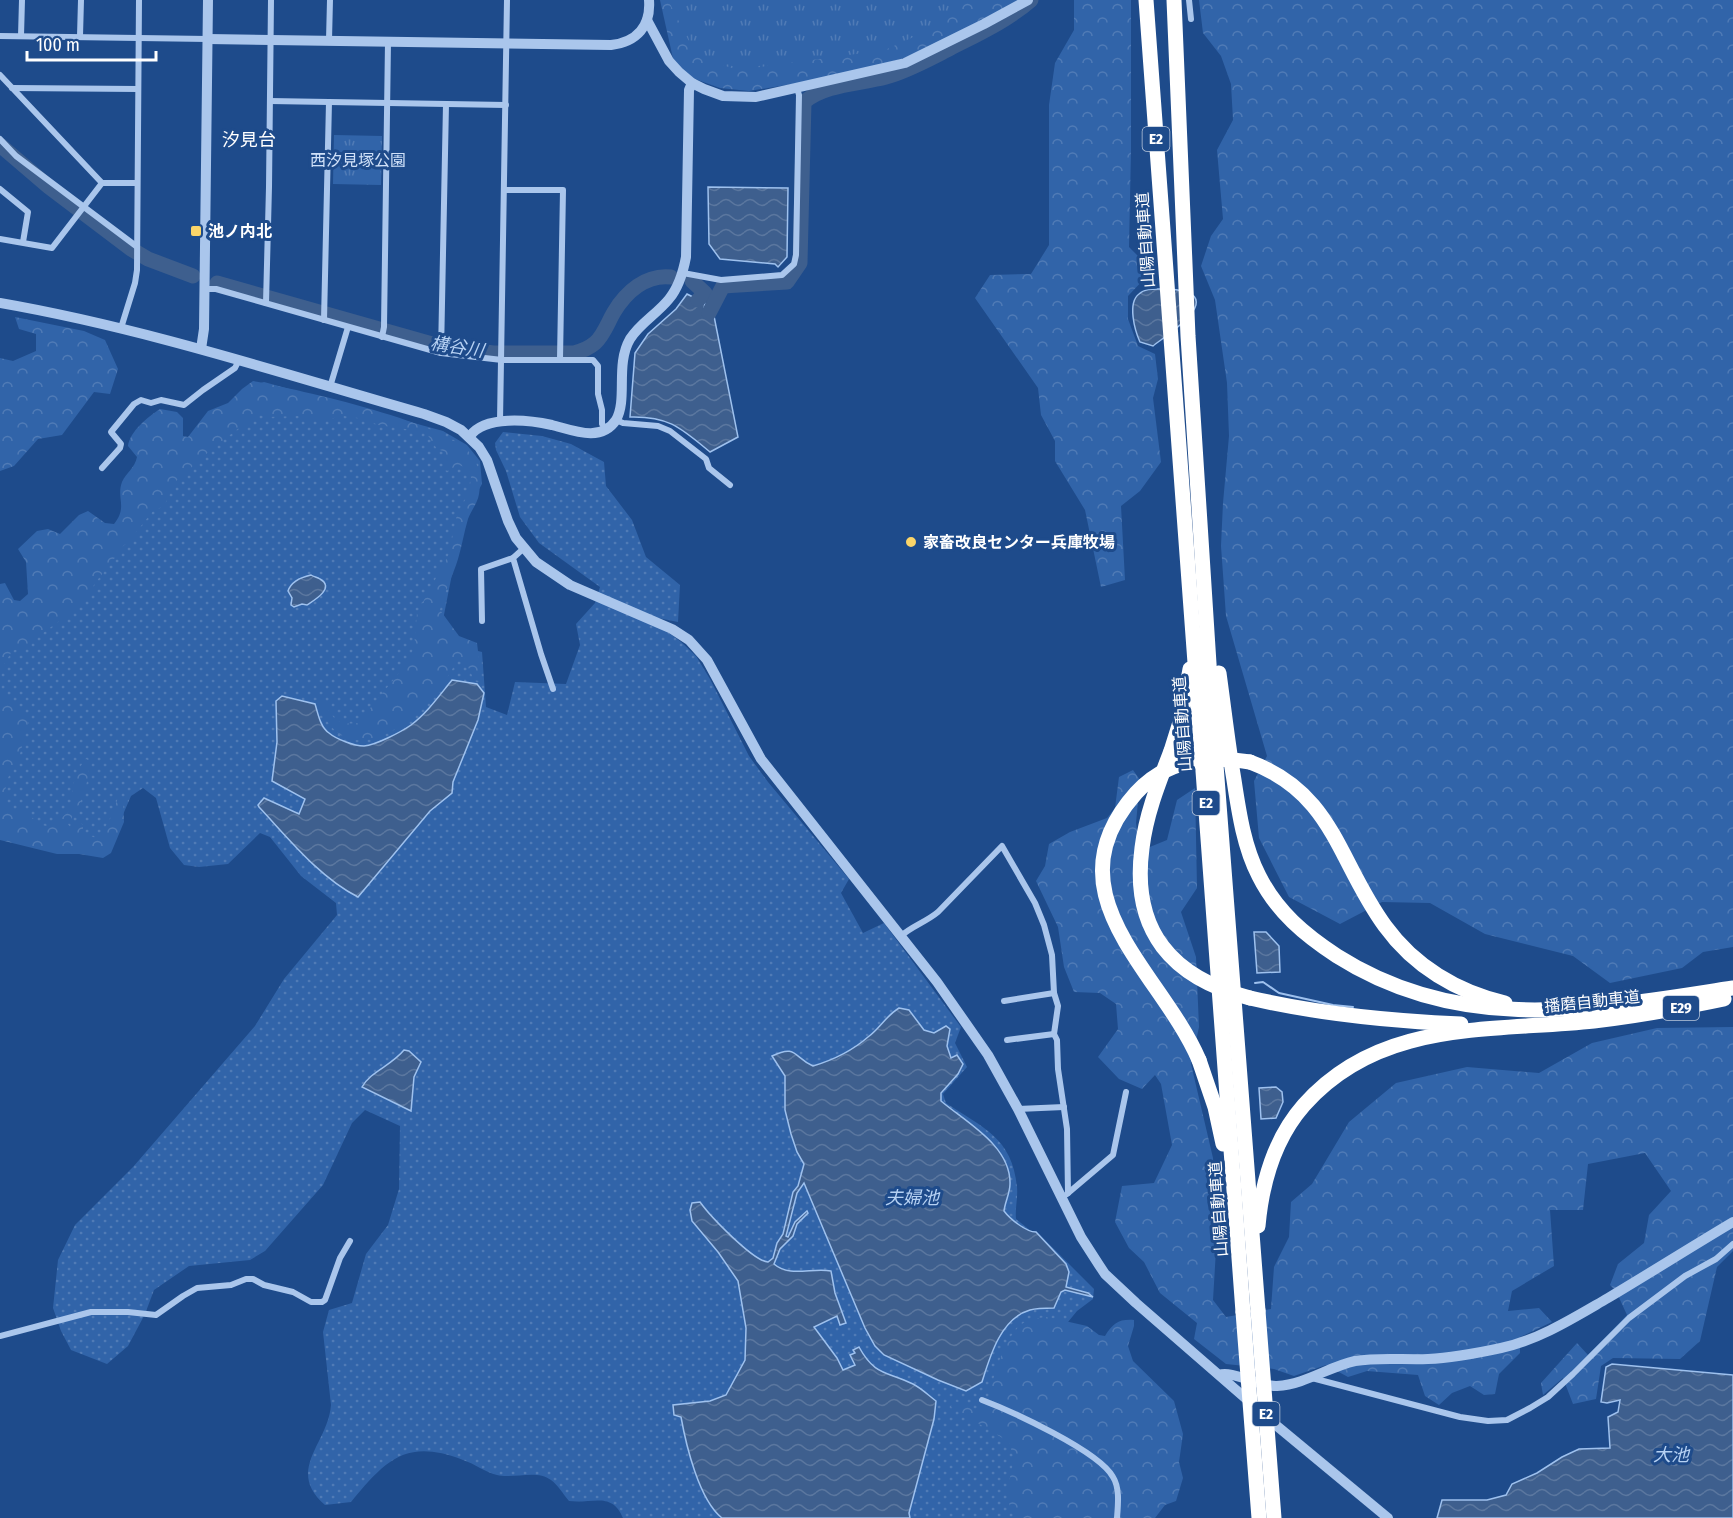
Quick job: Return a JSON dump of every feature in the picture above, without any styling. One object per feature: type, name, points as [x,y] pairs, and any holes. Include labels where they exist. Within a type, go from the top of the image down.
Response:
[{"type":"highway","name":"山陽自動車道","points":[[1146,0],[1239,1248],[1250,1312],[1274,1518]]},
{"type":"highway","name":"山陽自動車道","points":[[1174,0],[1188,336],[1213,726],[1255,1283],[1250,1312],[1259,1518]]},
{"type":"highway","points":[[1202,551],[1243,832],[1258,875],[1280,910],[1317,942],[1342,959],[1417,993],[1465,1006],[1492,1009],[1516,1011],[1565,1009]]},
{"type":"highway","points":[[1194,652],[1181,719],[1153,800],[1142,849],[1140,884],[1145,909],[1155,935],[1170,956],[1181,967],[1207,983],[1227,992],[1250,998],[1317,1011],[1420,1023],[1524,1026]]},
{"type":"highway","points":[[1239,1248],[1221,1133],[1199,1060],[1180,1023],[1130,952],[1110,914],[1103,875],[1109,838],[1126,804],[1154,777],[1189,761],[1208,758],[1250,762],[1286,778],[1318,810],[1384,924],[1414,959],[1451,983],[1474,994],[1517,1005],[1565,1009]]},
{"type":"highway","name":"播磨自動車道","points":[[1565,1009],[1636,1002],[1733,988]]},
{"type":"highway","name":"播磨自動車道","points":[[1524,1026],[1629,1016],[1733,996]]},
{"type":"highway","points":[[1255,1283],[1259,1213],[1266,1176],[1284,1133],[1299,1110],[1317,1090],[1358,1059],[1405,1041],[1452,1033],[1524,1026]]},
{"type":"street","points":[[21,36],[22,0]]},
{"type":"street","points":[[80,36],[81,0]]},
{"type":"street","points":[[121,328],[135,283],[137,258],[139,0]]},
{"type":"street","points":[[201,349],[205,289],[208,0]]},
{"type":"street","points":[[266,302],[271,0]]},
{"type":"street","points":[[329,40],[330,0]]},
{"type":"street","points":[[500,421],[507,0]]},
{"type":"street","points":[[0,36],[622,44],[633,39],[647,20],[649,0]]},
{"type":"street","points":[[647,20],[669,61],[679,72],[692,83],[713,93],[739,98],[756,97],[905,63],[1028,0]]},
{"type":"street","points":[[1189,0],[1191,19]]},
{"type":"street","points":[[383,332],[387,42]]},
{"type":"street","points":[[0,75],[102,183],[136,183]]},
{"type":"street","points":[[470,436],[481,426],[500,421],[550,425],[589,434],[606,429],[616,420],[620,410],[624,357],[630,340],[640,326],[668,300],[683,273],[686,257],[689,90],[692,83]]},
{"type":"street","points":[[12,88],[138,89]]},
{"type":"street","points":[[683,273],[721,280],[741,279],[782,275],[794,264],[799,95],[797,88]]},
{"type":"street","points":[[270,101],[506,105]]},
{"type":"street","points":[[324,316],[328,102]]},
{"type":"street","points":[[442,348],[446,104]]},
{"type":"street","points":[[0,139],[16,156],[82,210],[136,248]]},
{"type":"street","points":[[0,239],[52,248],[102,183]]},
{"type":"street","points":[[0,189],[28,212],[23,242]]},
{"type":"street","points":[[504,190],[563,190],[560,359]]},
{"type":"street","points":[[205,289],[216,289],[324,316],[348,327],[383,332],[442,348],[502,355],[593,360],[598,366],[597,394],[602,410],[602,424],[606,429]]},
{"type":"street","points":[[0,303],[121,328],[201,349],[424,414],[446,422],[470,436],[487,460],[508,521],[523,549],[536,562],[570,585],[672,629],[698,648],[714,670],[760,759],[937,982],[988,1055],[1065,1196],[1081,1237],[1106,1274],[1282,1432],[1388,1518]]},
{"type":"street","points":[[330,388],[348,327]]},
{"type":"street","points":[[102,468],[121,444],[111,432],[134,404],[141,400],[151,402],[161,400],[184,405],[235,368],[239,360]]},
{"type":"street","points":[[616,420],[623,423],[658,426],[670,431],[706,459],[709,468],[729,485]]},
{"type":"street","points":[[482,621],[482,568],[513,558],[523,549]]},
{"type":"street","points":[[513,558],[553,689]]},
{"type":"street","points":[[901,936],[929,920],[938,912],[1002,846],[1035,903],[1044,924],[1052,955],[1054,993],[1058,1006],[1054,1034],[1057,1040],[1058,1069],[1067,1129],[1065,1196]]},
{"type":"street","points":[[1004,1001],[1054,993]]},
{"type":"street","points":[[1007,1040],[1054,1034]]},
{"type":"street","points":[[1065,1196],[1113,1155],[1126,1092]]},
{"type":"street","points":[[1018,1109],[1064,1107]]},
{"type":"street","points":[[1220,1375],[1231,1374],[1252,1383],[1275,1386],[1293,1384],[1355,1361],[1430,1359],[1501,1348],[1528,1339],[1598,1304],[1733,1222]]},
{"type":"street","points":[[0,1336],[91,1312],[156,1315],[197,1288],[231,1285],[246,1279],[253,1279],[264,1286],[293,1292],[311,1302],[322,1302],[326,1300],[340,1258],[350,1241]]},
{"type":"street","points":[[1311,1378],[1460,1417],[1488,1421],[1506,1420],[1548,1396],[1629,1318],[1685,1276],[1716,1259],[1733,1244]]},
{"type":"street","points":[[982,1400],[1001,1407],[1080,1448],[1100,1462],[1114,1478],[1118,1499],[1118,1518]]},
{"type":"green space","points":[[660,0],[1023,0],[909,57],[823,79],[749,91],[720,88],[692,78],[674,63]]},
{"type":"green space","points":[[668,0],[965,0],[963,6],[920,34],[885,50],[738,70],[697,57]]},
{"type":"green space","points":[[1074,0],[1131,0],[1129,247],[1146,264],[1146,277],[1128,296],[1128,319],[1138,346],[1155,354],[1158,379],[1153,398],[1161,462],[1140,491],[1121,506],[1125,580],[1101,587],[1085,510],[1055,461],[1055,441],[1041,415],[1038,388],[975,298],[990,275],[1031,274],[1049,245],[1049,105],[1055,63],[1074,30]]},
{"type":"green space","points":[[1199,0],[1733,0],[1733,947],[1703,952],[1682,968],[1610,983],[1573,956],[1485,934],[1430,903],[1382,902],[1340,924],[1289,897],[1259,838],[1254,781],[1267,756],[1226,616],[1221,546],[1229,436],[1227,383],[1215,300],[1201,266],[1211,236],[1223,219],[1217,150],[1233,120],[1231,84],[1221,56],[1203,33]]},
{"type":"green space","name":"西汐見塚公園","points":[[334,135],[382,136],[381,185],[333,184]]},
{"type":"green space","points":[[15,317],[84,331],[105,340],[118,369],[110,394],[94,392],[62,435],[38,439],[14,466],[0,471],[0,358],[13,361],[36,351],[36,334],[19,329]]},
{"type":"green space","points":[[253,381],[303,391],[407,420],[461,445],[474,458],[480,485],[478,497],[468,519],[458,559],[440,610],[459,636],[477,643],[481,675],[479,681],[474,680],[464,658],[457,660],[438,690],[408,720],[391,731],[373,739],[356,740],[339,734],[332,727],[315,700],[323,700],[333,716],[340,722],[358,723],[408,662],[414,647],[417,613],[449,554],[457,514],[469,493],[471,477],[468,468],[458,465],[447,471],[443,467],[445,458],[443,451],[437,449],[427,434],[344,416],[318,421],[298,416],[260,415],[213,448],[176,481],[164,506],[153,511],[121,548],[95,583],[85,602],[24,647],[12,651],[2,668],[0,681],[0,584],[5,583],[14,600],[20,601],[28,594],[26,562],[18,549],[37,531],[48,529],[60,534],[79,515],[88,511],[105,523],[114,524],[120,513],[122,482],[137,457],[128,446],[129,440],[140,425],[160,409],[177,412],[183,418],[183,436],[188,437],[208,411],[228,403]]},
{"type":"green space","points":[[264,382],[443,431],[467,445],[480,461],[482,484],[463,518],[442,625],[458,646],[482,652],[486,707],[507,715],[515,682],[566,684],[580,645],[576,624],[595,603],[600,587],[539,543],[520,517],[495,443],[503,432],[542,436],[571,444],[604,462],[606,486],[632,520],[646,557],[680,585],[678,622],[658,618],[665,630],[696,656],[749,756],[849,879],[841,893],[863,933],[884,923],[961,1027],[955,1043],[967,1067],[943,1094],[946,1103],[983,1127],[1002,1145],[1014,1170],[1017,1191],[1016,1219],[1031,1231],[1036,1231],[1094,1289],[1093,1299],[1077,1311],[1068,1322],[1016,1413],[1031,1518],[623,1518],[613,1504],[607,1502],[600,1500],[569,1501],[556,1484],[545,1477],[497,1475],[463,1460],[426,1451],[399,1457],[387,1464],[351,1502],[325,1505],[314,1492],[309,1480],[312,1457],[328,1419],[331,1405],[323,1332],[329,1310],[352,1303],[366,1254],[388,1225],[399,1189],[400,1126],[365,1110],[352,1123],[323,1185],[265,1251],[250,1260],[189,1266],[154,1290],[145,1314],[128,1346],[107,1364],[71,1350],[53,1308],[58,1260],[75,1225],[133,1167],[255,1026],[284,979],[337,915],[336,903],[301,876],[270,837],[260,833],[228,864],[199,867],[184,865],[170,848],[156,798],[143,788],[131,796],[112,840],[0,828],[0,643],[111,540],[251,386]]},
{"type":"green space","points":[[0,688],[9,703],[26,715],[28,724],[20,754],[6,782],[5,803],[13,811],[24,811],[41,825],[52,827],[73,807],[74,782],[86,759],[90,761],[86,787],[68,824],[70,827],[79,822],[83,825],[83,831],[99,838],[118,798],[123,799],[124,822],[111,853],[103,858],[79,854],[57,854],[0,840]]},
{"type":"green space","points":[[1133,770],[1140,780],[1136,823],[1140,851],[1167,840],[1177,800],[1195,788],[1197,888],[1181,912],[1196,957],[1199,1027],[1191,1064],[1213,1158],[1217,1233],[1213,1300],[1226,1317],[1271,1309],[1274,1267],[1289,1237],[1291,1202],[1312,1184],[1349,1122],[1396,1083],[1467,1067],[1539,1073],[1592,1043],[1657,1028],[1733,1027],[1733,1251],[1717,1267],[1700,1341],[1680,1359],[1613,1358],[1601,1366],[1596,1399],[1573,1404],[1563,1378],[1543,1395],[1541,1383],[1577,1343],[1588,1355],[1627,1315],[1616,1291],[1610,1285],[1618,1264],[1644,1243],[1649,1215],[1671,1191],[1645,1153],[1588,1164],[1583,1210],[1550,1210],[1554,1266],[1512,1291],[1508,1311],[1539,1308],[1552,1322],[1520,1337],[1520,1353],[1499,1374],[1495,1394],[1484,1395],[1470,1386],[1452,1393],[1439,1405],[1425,1396],[1418,1375],[1367,1371],[1348,1377],[1326,1365],[1294,1376],[1274,1369],[1226,1364],[1194,1339],[1197,1323],[1160,1293],[1144,1262],[1129,1248],[1115,1222],[1122,1186],[1154,1183],[1172,1145],[1161,1084],[1155,1075],[1142,1089],[1119,1079],[1098,1057],[1118,1029],[1116,1004],[1100,993],[1074,992],[1064,967],[1058,927],[1036,881],[1045,866],[1049,844],[1070,832],[1107,818],[1115,808],[1119,777]]},
{"type":"green space","points":[[1047,1317],[1087,1326],[1099,1335],[1105,1336],[1117,1323],[1134,1320],[1128,1346],[1133,1361],[1174,1401],[1183,1434],[1179,1462],[1183,1478],[1176,1501],[1165,1505],[1155,1518],[1021,1518],[1010,1508],[1007,1491],[1014,1459],[1009,1442],[951,1407],[954,1401],[976,1409],[986,1406],[1000,1358],[1012,1334],[1029,1320]]},
{"type":"water","points":[[708,187],[788,188],[787,257],[778,267],[775,264],[720,259],[709,244]]},
{"type":"water","points":[[1159,289],[1187,292],[1195,297],[1196,304],[1192,312],[1176,329],[1153,346],[1140,342],[1134,324],[1133,304],[1141,292]]},
{"type":"water","points":[[687,294],[705,303],[704,309],[714,316],[738,437],[710,452],[691,436],[665,421],[630,417],[635,353],[648,334],[676,309]]},
{"type":"water","points":[[311,575],[319,578],[326,586],[322,594],[307,605],[294,607],[291,605],[292,598],[288,591],[289,588],[297,580]]},
{"type":"water","points":[[452,680],[477,684],[484,693],[478,720],[453,782],[452,793],[430,811],[358,897],[317,868],[258,805],[264,798],[299,814],[305,799],[272,781],[277,742],[276,701],[282,696],[315,704],[326,730],[345,742],[364,746],[388,738],[411,725],[428,710]]},
{"type":"water","points":[[1254,932],[1266,932],[1279,946],[1280,972],[1257,973]]},
{"type":"water","name":"夫婦池","points":[[899,1008],[909,1010],[924,1030],[934,1033],[946,1026],[950,1029],[947,1046],[951,1058],[957,1055],[963,1064],[958,1074],[941,1093],[941,1101],[986,1136],[1003,1158],[1010,1184],[1004,1211],[1028,1230],[1036,1232],[1066,1264],[1069,1272],[1066,1287],[1088,1293],[1093,1297],[1065,1290],[1061,1292],[1054,1308],[1033,1309],[1020,1314],[1011,1321],[998,1339],[982,1382],[966,1391],[938,1380],[884,1355],[875,1346],[865,1328],[804,1183],[797,1193],[786,1236],[788,1237],[795,1222],[807,1211],[808,1213],[797,1224],[793,1236],[780,1249],[774,1264],[794,1271],[831,1271],[835,1293],[846,1323],[840,1325],[837,1316],[814,1327],[843,1370],[855,1365],[850,1355],[855,1353],[853,1350],[859,1347],[876,1368],[913,1384],[936,1401],[934,1419],[909,1513],[910,1518],[722,1518],[714,1510],[700,1486],[690,1457],[681,1417],[674,1415],[673,1405],[710,1401],[726,1395],[745,1360],[746,1328],[738,1281],[692,1221],[690,1210],[692,1203],[700,1202],[722,1227],[752,1254],[768,1262],[773,1258],[777,1243],[783,1234],[793,1192],[798,1186],[804,1164],[797,1152],[785,1110],[785,1076],[772,1056],[786,1051],[791,1052],[813,1066],[828,1061],[862,1042]]},
{"type":"water","points":[[404,1050],[409,1051],[421,1062],[414,1077],[411,1111],[362,1087],[366,1081]]},
{"type":"water","points":[[1276,1087],[1282,1092],[1283,1102],[1276,1118],[1261,1119],[1259,1088]]},
{"type":"water","name":"大池","points":[[1612,1364],[1733,1375],[1733,1518],[1437,1518],[1442,1500],[1487,1500],[1506,1495],[1512,1484],[1537,1473],[1579,1449],[1610,1448],[1608,1417],[1618,1412],[1620,1400],[1601,1402],[1606,1367]]},
{"type":"waterway","points":[[709,313],[723,286],[787,282],[800,263],[804,102],[822,91],[886,77],[910,68],[992,27],[1031,0]]},
{"type":"waterway","name":"構谷川","points":[[0,145],[49,187],[131,249],[148,259],[193,276]]},
{"type":"waterway","name":"構谷川","points":[[217,283],[432,344],[493,353],[574,353],[598,340],[619,305],[631,291],[653,278],[671,277]]},
{"type":"waterway","name":"構谷川","points":[[692,281],[705,293],[698,300]]},
{"type":"waterway","points":[[1255,983],[1263,982],[1279,993],[1353,1007]]},
{"type":"place","name":"池ノ内北","points":[[196,231]]},
{"type":"place","name":"家畜改良センター兵庫牧場","points":[[911,542]]},
{"type":"district","name":"汐見台","points":[[249,140]]}]
